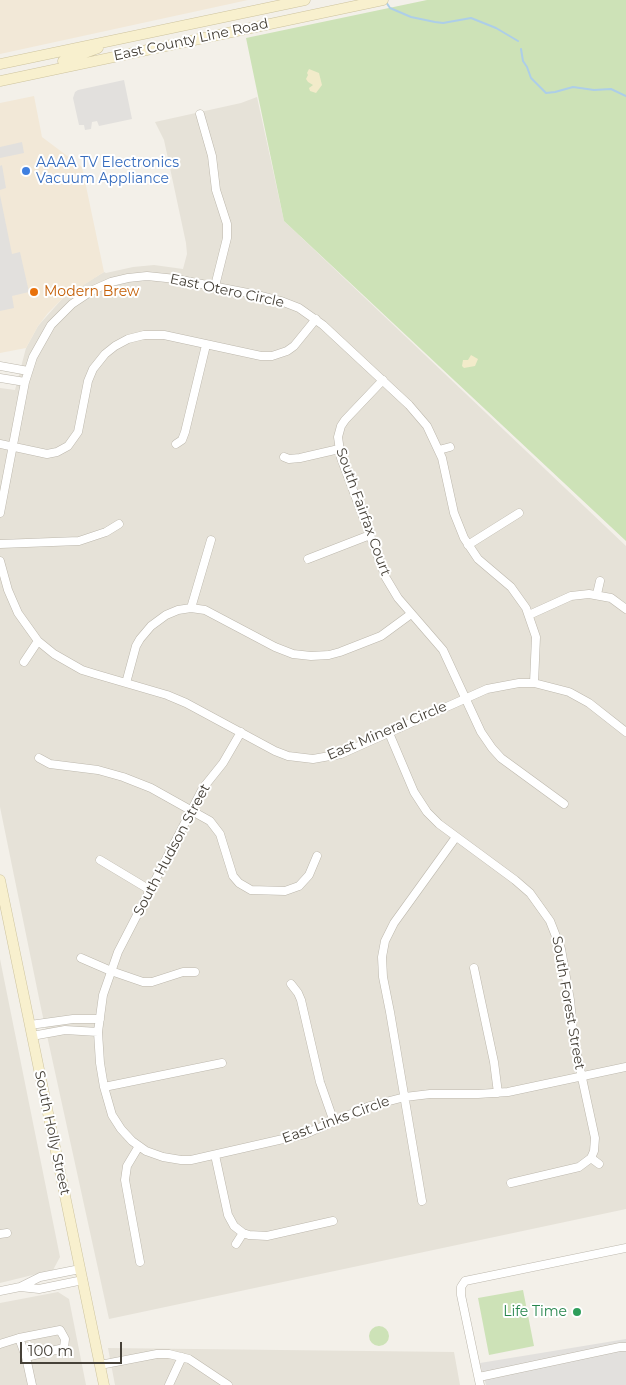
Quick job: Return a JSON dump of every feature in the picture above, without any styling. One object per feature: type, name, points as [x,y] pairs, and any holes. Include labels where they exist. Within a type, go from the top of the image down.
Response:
[{"type":"main road","name":"East County Line Road","points":[[0,64],[305,0]]},
{"type":"main road","name":"East County Line Road","points":[[0,81],[378,1]]},
{"type":"main road","points":[[23,75],[28,69],[71,59],[120,38]]},
{"type":"main road","name":"South Holly Street","points":[[0,880],[104,1385]]},
{"type":"street","points":[[200,114],[212,156],[216,190],[227,224],[227,238],[215,286]]},
{"type":"street","name":"East Otero Circle","points":[[28,371],[37,347],[55,320],[77,300],[103,285],[128,278],[147,276],[176,279],[281,301],[299,308],[316,319],[383,380],[419,416],[430,432],[439,450],[457,522],[468,545],[478,559],[511,587],[522,601],[529,615],[536,645],[534,683]]},
{"type":"street","points":[[0,444],[47,454],[57,452],[68,446],[78,432],[88,381],[93,369],[105,354],[122,342],[136,336],[154,334],[261,356],[272,356],[287,351],[294,346],[316,319]]},
{"type":"street","points":[[176,444],[182,440],[185,432],[206,345]]},
{"type":"street","points":[[0,366],[28,371],[0,513]]},
{"type":"street","points":[[0,378],[25,382]]},
{"type":"street","name":"South Fairfax Court","points":[[383,380],[352,412],[341,426],[338,437],[339,449],[386,578],[398,598],[443,650],[481,732],[492,748],[501,758],[564,804]]},
{"type":"street","points":[[439,450],[450,446]]},
{"type":"street","points":[[284,457],[289,459],[300,458],[339,449]]},
{"type":"street","points":[[468,545],[519,513]]},
{"type":"street","points":[[0,544],[79,541],[106,532],[120,524]]},
{"type":"street","points":[[308,559],[370,535]]},
{"type":"street","points":[[191,608],[211,540]]},
{"type":"street","name":"East Mineral Circle","points":[[0,561],[2,574],[13,603],[29,630],[38,640],[63,660],[82,670],[173,697],[282,754],[300,759],[313,759],[341,754],[466,698],[498,686],[513,684],[534,683],[561,689],[589,702],[626,732]]},
{"type":"street","points":[[597,594],[600,581]]},
{"type":"street","points":[[529,615],[580,594],[597,594],[611,598],[626,609]]},
{"type":"street","points":[[126,683],[136,646],[146,631],[166,615],[178,610],[191,608],[214,614],[284,651],[311,656],[340,652],[381,636],[411,614]]},
{"type":"street","points":[[24,662],[38,640]]},
{"type":"street","name":"South Hudson Street","points":[[139,1146],[132,1141],[116,1122],[104,1087],[98,1032],[104,995],[118,952],[150,890],[203,788],[223,762],[240,732]]},
{"type":"street","name":"South Forest Street","points":[[389,733],[418,799],[433,819],[522,886],[538,903],[550,921],[561,949],[570,1000],[574,1041],[594,1138],[594,1151],[591,1158]]},
{"type":"street","points":[[39,758],[50,764],[98,770],[123,777],[151,788],[210,820],[218,829],[233,876],[239,883],[251,890],[285,891],[299,886],[309,875],[318,856]]},
{"type":"street","points":[[422,1201],[383,977],[383,949],[394,924],[456,837]]},
{"type":"street","points":[[100,860],[150,890]]},
{"type":"street","points":[[81,958],[111,972],[147,983],[183,972],[196,972]]},
{"type":"street","points":[[474,968],[494,1062],[498,1093]]},
{"type":"street","points":[[291,984],[301,1000],[320,1082],[334,1122]]},
{"type":"street","points":[[30,1025],[73,1019],[100,1019]]},
{"type":"street","points":[[32,1036],[66,1030],[98,1032]]},
{"type":"street","points":[[104,1087],[222,1062]]},
{"type":"street","name":"East Links Circle","points":[[139,1146],[154,1154],[172,1159],[191,1160],[315,1131],[370,1106],[404,1096],[498,1093],[626,1067]]},
{"type":"street","points":[[139,1146],[127,1166],[125,1180],[140,1262]]},
{"type":"street","points":[[215,1155],[228,1215],[234,1226],[244,1233],[267,1236],[333,1221]]},
{"type":"street","points":[[511,1183],[571,1170],[579,1167],[591,1158],[600,1164]]},
{"type":"street","points":[[236,1244],[244,1233]]},
{"type":"street","points":[[626,1248],[465,1281],[461,1287],[461,1295],[479,1381],[626,1347]]},
{"type":"street","points":[[20,1287],[39,1289],[82,1275]]},
{"type":"street","points":[[0,1291],[20,1287],[40,1277],[82,1275]]},
{"type":"street","points":[[0,1344],[19,1338],[60,1330],[65,1339],[64,1348],[26,1357]]},
{"type":"street","points":[[19,1338],[26,1357],[32,1385]]},
{"type":"street","points":[[100,1365],[157,1354],[169,1354],[195,1363],[228,1385]]},
{"type":"street","points":[[168,1385],[182,1357]]},
{"type":"shaded area","points":[[0,0],[248,0],[0,54]]},
{"type":"shaded area","points":[[124,80],[132,119],[99,126],[97,121],[92,122],[91,129],[85,130],[84,125],[79,125],[73,98],[75,92]]},
{"type":"shaded area","points":[[34,96],[42,137],[82,167],[104,272],[62,299],[38,326],[26,348],[0,353],[0,103]]},
{"type":"shaded area","points":[[257,97],[284,221],[626,546],[626,1209],[109,1319],[41,1008],[0,807],[0,388],[15,390],[26,348],[38,326],[62,299],[81,286],[104,272],[133,267],[154,265],[183,269],[187,254],[186,243],[164,140],[155,122],[241,103]]},
{"type":"shaded area","points":[[22,142],[24,153],[0,158],[0,147]]},
{"type":"shaded area","points":[[2,165],[6,188],[0,190],[0,166]]},
{"type":"shaded area","points":[[0,195],[12,254],[20,252],[29,292],[12,296],[14,308],[0,311]]},
{"type":"shaded area","points":[[0,959],[60,1257],[53,1270],[0,1283]]},
{"type":"shaded area","points":[[58,1292],[69,1299],[86,1385],[0,1385],[0,1303]]},
{"type":"shaded area","points":[[626,1339],[626,1385],[486,1385],[480,1363]]},
{"type":"shaded area","points":[[108,1348],[454,1352],[460,1385],[115,1385]]},
{"type":"green space","points":[[427,0],[626,0],[626,541],[284,221],[246,38]]},
{"type":"green space","points":[[523,1290],[534,1346],[489,1355],[478,1298]]},
{"type":"green space","points":[[379,1326],[386,1329],[389,1336],[386,1343],[379,1346],[372,1343],[369,1336],[372,1329]]},
{"type":"sand","points":[[309,69],[319,73],[322,85],[316,93],[310,91],[309,88],[313,85],[306,79]]},
{"type":"sand","points":[[471,355],[478,359],[475,366],[464,368],[462,366],[463,360],[468,360]]},
{"type":"waterway","points":[[386,2],[390,8],[411,17],[435,22],[443,23],[471,18],[496,28],[518,41]]},
{"type":"waterway","points":[[521,49],[523,61],[531,78],[546,93],[573,87],[594,90],[611,89],[626,96]]},
{"type":"place","name":"AAAA TV Electronics Vacuum Appliance","points":[[26,171]]},
{"type":"place","name":"Modern Brew","points":[[34,292]]},
{"type":"place","name":"Life Time","points":[[577,1312]]}]
